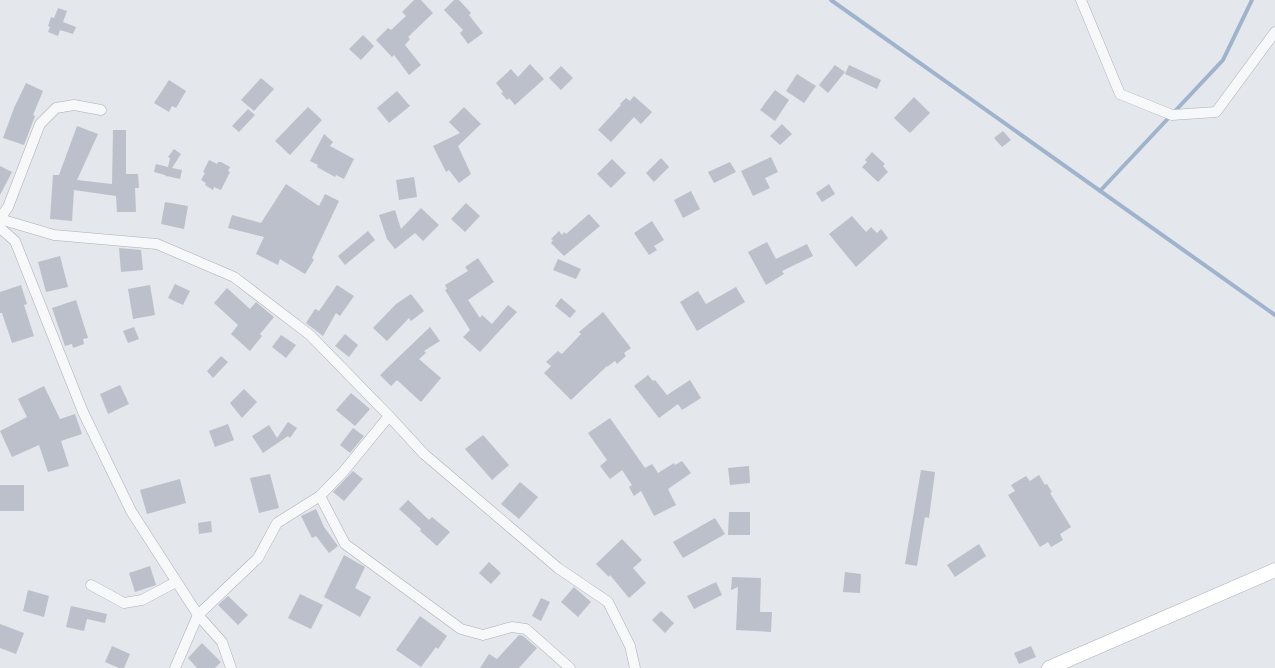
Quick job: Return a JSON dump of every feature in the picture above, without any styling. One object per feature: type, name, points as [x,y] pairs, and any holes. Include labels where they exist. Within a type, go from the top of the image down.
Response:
[{"type":"main road","points":[[1049,668],[1275,570]]},
{"type":"street","points":[[1081,0],[1120,94],[1172,115],[1216,112],[1275,32]]},
{"type":"street","points":[[101,110],[74,104],[56,108],[40,124],[8,207],[0,218],[54,235],[158,244],[234,277],[310,335],[390,416],[424,454],[558,568],[608,602],[630,646],[635,668]]},
{"type":"street","points":[[0,228],[15,241],[83,412],[130,511],[198,615],[222,642],[231,668]]},
{"type":"street","points":[[175,668],[198,615],[258,558],[277,523],[320,496],[390,416]]},
{"type":"street","points":[[320,496],[345,544],[461,629],[483,635],[512,627],[526,629],[570,668]]},
{"type":"street","points":[[92,585],[124,603],[142,600],[176,582]]},
{"type":"building","points":[[414,0],[421,0],[433,13],[408,37],[410,39],[405,45],[421,65],[409,75],[394,55],[392,57],[376,40],[388,28],[391,30],[406,16],[402,12]]},
{"type":"building","points":[[454,0],[459,0],[471,13],[469,15],[483,33],[468,44],[460,33],[463,30],[444,10]]},
{"type":"building","points":[[58,8],[67,11],[63,22],[76,27],[73,34],[60,30],[58,36],[48,32],[51,17],[54,18]]},
{"type":"building","points":[[363,35],[374,46],[361,60],[349,49]]},
{"type":"building","points":[[530,64],[544,79],[515,105],[509,98],[507,100],[496,83],[511,69],[518,77]]},
{"type":"building","points":[[835,65],[845,72],[828,93],[819,85]]},
{"type":"building","points":[[849,65],[881,80],[877,89],[845,74]]},
{"type":"building","points":[[561,66],[573,78],[561,90],[549,78]]},
{"type":"building","points":[[797,74],[816,86],[804,103],[786,91]]},
{"type":"building","points":[[261,78],[274,89],[254,111],[241,100]]},
{"type":"building","points":[[169,80],[186,91],[176,108],[172,106],[169,112],[154,103]]},
{"type":"building","points":[[26,83],[43,91],[24,145],[3,138]]},
{"type":"building","points":[[775,90],[789,100],[775,121],[760,110]]},
{"type":"building","points":[[397,91],[410,106],[389,123],[377,108]]},
{"type":"building","points":[[634,96],[652,112],[641,124],[634,117],[611,142],[598,130],[626,98],[630,101]]},
{"type":"building","points":[[914,97],[930,113],[910,133],[894,118]]},
{"type":"building","points":[[308,107],[322,120],[290,155],[275,141]]},
{"type":"building","points":[[464,107],[481,124],[458,146],[471,174],[459,183],[449,170],[446,172],[433,146],[460,133],[449,122]]},
{"type":"building","points":[[248,109],[255,115],[239,132],[232,126]]},
{"type":"building","points":[[782,124],[792,134],[780,145],[770,136]]},
{"type":"building","points":[[77,126],[98,134],[77,180],[112,184],[113,130],[126,130],[126,174],[138,174],[139,188],[135,188],[136,212],[117,212],[116,196],[74,190],[72,221],[50,219],[53,175],[59,175]]},
{"type":"building","points":[[1003,131],[1011,140],[1002,147],[994,138]]},
{"type":"building","points":[[324,134],[333,142],[330,146],[354,159],[344,179],[336,175],[335,177],[310,161]]},
{"type":"building","points":[[174,149],[181,154],[172,168],[182,170],[180,179],[154,172],[156,164],[168,167],[170,158],[168,157]]},
{"type":"building","points":[[872,152],[885,164],[883,166],[888,172],[878,182],[862,167]]},
{"type":"building","points":[[771,157],[778,172],[765,178],[770,188],[753,196],[741,171]]},
{"type":"building","points":[[661,158],[669,167],[654,182],[646,173]]},
{"type":"building","points":[[612,159],[626,173],[611,188],[597,174]]},
{"type":"building","points":[[209,160],[217,164],[221,162],[230,167],[228,171],[230,172],[221,190],[214,187],[213,190],[201,180]]},
{"type":"building","points":[[730,162],[736,172],[714,183],[708,172]]},
{"type":"building","points":[[0,166],[12,172],[0,195]]},
{"type":"building","points":[[414,177],[417,197],[399,200],[396,180]]},
{"type":"building","points":[[286,184],[319,206],[325,194],[339,201],[312,258],[314,260],[305,274],[280,259],[278,265],[256,254],[264,237],[228,228],[232,215],[261,223]]},
{"type":"building","points":[[829,184],[835,194],[822,202],[816,193]]},
{"type":"building","points":[[691,191],[700,209],[683,218],[674,200]]},
{"type":"building","points":[[165,202],[188,206],[184,229],[161,224]]},
{"type":"building","points":[[466,203],[480,216],[465,232],[451,219]]},
{"type":"building","points":[[421,208],[439,225],[423,241],[415,233],[395,249],[387,239],[379,215],[395,210],[401,229]]},
{"type":"building","points":[[589,214],[600,226],[564,256],[551,243],[553,240],[551,239],[559,231],[562,235],[564,232],[566,234]]},
{"type":"building","points":[[852,216],[866,232],[871,227],[877,233],[881,229],[888,238],[856,267],[829,234]]},
{"type":"building","points":[[652,221],[664,240],[654,246],[657,250],[649,255],[634,233]]},
{"type":"building","points":[[368,231],[375,240],[345,265],[338,256]]},
{"type":"building","points":[[767,242],[776,259],[807,244],[813,256],[782,271],[784,274],[766,285],[748,252]]},
{"type":"building","points":[[119,248],[141,250],[143,270],[121,272]]},
{"type":"building","points":[[60,256],[68,287],[46,292],[38,262]]},
{"type":"building","points":[[478,258],[494,282],[468,300],[480,318],[482,315],[492,324],[508,305],[517,312],[480,352],[463,337],[470,330],[445,290],[447,289],[445,285],[468,271],[465,267]]},
{"type":"building","points":[[558,259],[581,269],[576,279],[553,270]]},
{"type":"building","points":[[175,284],[190,291],[183,305],[168,298]]},
{"type":"building","points":[[21,285],[27,304],[24,305],[34,336],[12,343],[2,313],[0,313],[0,292]]},
{"type":"building","points":[[150,285],[155,315],[133,319],[128,289]]},
{"type":"building","points":[[337,285],[354,296],[340,316],[336,313],[323,336],[306,323],[315,309],[319,311]]},
{"type":"building","points":[[736,287],[745,302],[697,331],[680,302],[698,291],[706,304]]},
{"type":"building","points":[[227,288],[250,309],[256,302],[274,317],[260,334],[262,336],[250,351],[231,334],[238,325],[214,303]]},
{"type":"building","points":[[411,294],[424,311],[411,321],[409,318],[387,341],[373,328],[396,304]]},
{"type":"building","points":[[561,298],[576,311],[570,318],[555,306]]},
{"type":"building","points":[[76,300],[88,338],[83,339],[84,344],[73,348],[72,344],[65,346],[52,308]]},
{"type":"building","points":[[603,312],[631,348],[624,353],[626,356],[617,364],[615,361],[607,366],[571,400],[544,373],[551,366],[546,362],[558,351],[562,354],[581,334],[579,332]]},
{"type":"building","points":[[134,327],[139,339],[128,343],[123,331]]},
{"type":"building","points":[[430,327],[440,341],[424,351],[426,353],[419,359],[441,378],[421,402],[397,380],[391,386],[380,375]]},
{"type":"building","points":[[345,334],[358,345],[349,357],[335,346]]},
{"type":"building","points":[[281,335],[296,345],[286,358],[272,347]]},
{"type":"building","points":[[221,356],[228,362],[213,378],[207,371]]},
{"type":"building","points":[[648,375],[653,381],[655,380],[667,395],[690,380],[701,398],[682,410],[678,404],[659,418],[634,386]]},
{"type":"building","points":[[120,385],[129,404],[108,414],[100,394]]},
{"type":"building","points":[[44,386],[60,419],[75,414],[82,434],[61,441],[69,466],[48,472],[39,445],[12,457],[0,431],[27,417],[18,399]]},
{"type":"building","points":[[244,389],[257,402],[242,418],[230,403]]},
{"type":"building","points":[[351,393],[370,409],[355,426],[336,410]]},
{"type":"building","points":[[610,418],[645,468],[652,464],[658,473],[674,463],[675,465],[682,461],[691,473],[668,489],[676,505],[654,516],[641,491],[634,496],[629,487],[632,485],[622,470],[610,479],[600,466],[607,460],[588,433]]},
{"type":"building","points":[[288,422],[297,428],[290,438],[288,436],[263,453],[252,436],[269,425],[277,438]]},
{"type":"building","points":[[228,424],[234,440],[215,447],[209,431]]},
{"type":"building","points":[[353,428],[364,436],[350,453],[340,445]]},
{"type":"building","points":[[483,435],[509,465],[492,480],[465,449]]},
{"type":"building","points":[[749,466],[750,483],[730,485],[728,468]]},
{"type":"building","points":[[921,470],[935,472],[929,518],[925,517],[917,566],[905,564]]},
{"type":"building","points":[[353,471],[363,479],[344,501],[333,492]]},
{"type":"building","points":[[270,474],[279,508],[259,513],[250,478]]},
{"type":"building","points":[[1039,475],[1052,492],[1050,493],[1071,527],[1060,534],[1063,540],[1051,547],[1048,542],[1040,547],[1008,495],[1015,491],[1011,485],[1026,476],[1030,481]]},
{"type":"building","points":[[180,479],[186,503],[147,514],[140,490]]},
{"type":"building","points":[[520,482],[538,497],[519,519],[501,504]]},
{"type":"building","points":[[0,485],[24,485],[24,511],[0,511]]},
{"type":"building","points":[[408,500],[429,520],[432,517],[450,532],[437,546],[399,509]]},
{"type":"building","points":[[316,509],[324,527],[338,546],[329,553],[316,536],[312,538],[301,516]]},
{"type":"building","points":[[729,512],[750,512],[750,535],[728,535]]},
{"type":"building","points":[[715,518],[725,534],[683,558],[673,542]]},
{"type":"building","points":[[211,521],[212,532],[199,534],[198,523]]},
{"type":"building","points":[[622,539],[642,560],[633,568],[646,583],[629,598],[610,575],[609,577],[596,564]]},
{"type":"building","points":[[979,544],[986,556],[955,577],[947,565]]},
{"type":"building","points":[[344,555],[365,567],[355,588],[371,597],[360,617],[324,597]]},
{"type":"building","points":[[489,562],[501,573],[491,584],[479,573]]},
{"type":"building","points":[[150,566],[156,585],[135,592],[129,573]]},
{"type":"building","points":[[845,572],[861,574],[860,593],[843,592]]},
{"type":"building","points":[[732,577],[761,578],[760,612],[772,612],[771,632],[736,630],[738,587],[731,590]]},
{"type":"building","points":[[716,582],[722,595],[694,609],[687,596]]},
{"type":"building","points":[[574,587],[591,602],[578,617],[561,602]]},
{"type":"building","points":[[28,590],[49,596],[44,617],[23,611]]},
{"type":"building","points":[[300,594],[323,605],[311,629],[288,618]]},
{"type":"building","points":[[228,596],[248,615],[238,625],[218,605]]},
{"type":"building","points":[[541,598],[550,602],[541,621],[532,616]]},
{"type":"building","points":[[71,606],[107,614],[105,623],[87,619],[84,631],[66,627]]},
{"type":"building","points":[[661,611],[674,623],[665,633],[652,620]]},
{"type":"building","points":[[420,616],[447,636],[421,667],[396,650]]},
{"type":"building","points":[[0,624],[24,633],[16,654],[0,648]]},
{"type":"building","points":[[519,635],[523,636],[537,648],[519,668],[480,668],[489,654],[497,659]]},
{"type":"building","points":[[202,643],[221,662],[215,668],[197,668],[188,658]]},
{"type":"building","points":[[112,646],[130,654],[124,668],[119,668],[105,662]]},
{"type":"building","points":[[1031,646],[1036,657],[1019,664],[1014,653]]},
{"type":"waterway","points":[[831,0],[1275,315]]},
{"type":"waterway","points":[[1100,191],[1223,60],[1252,0]]}]
